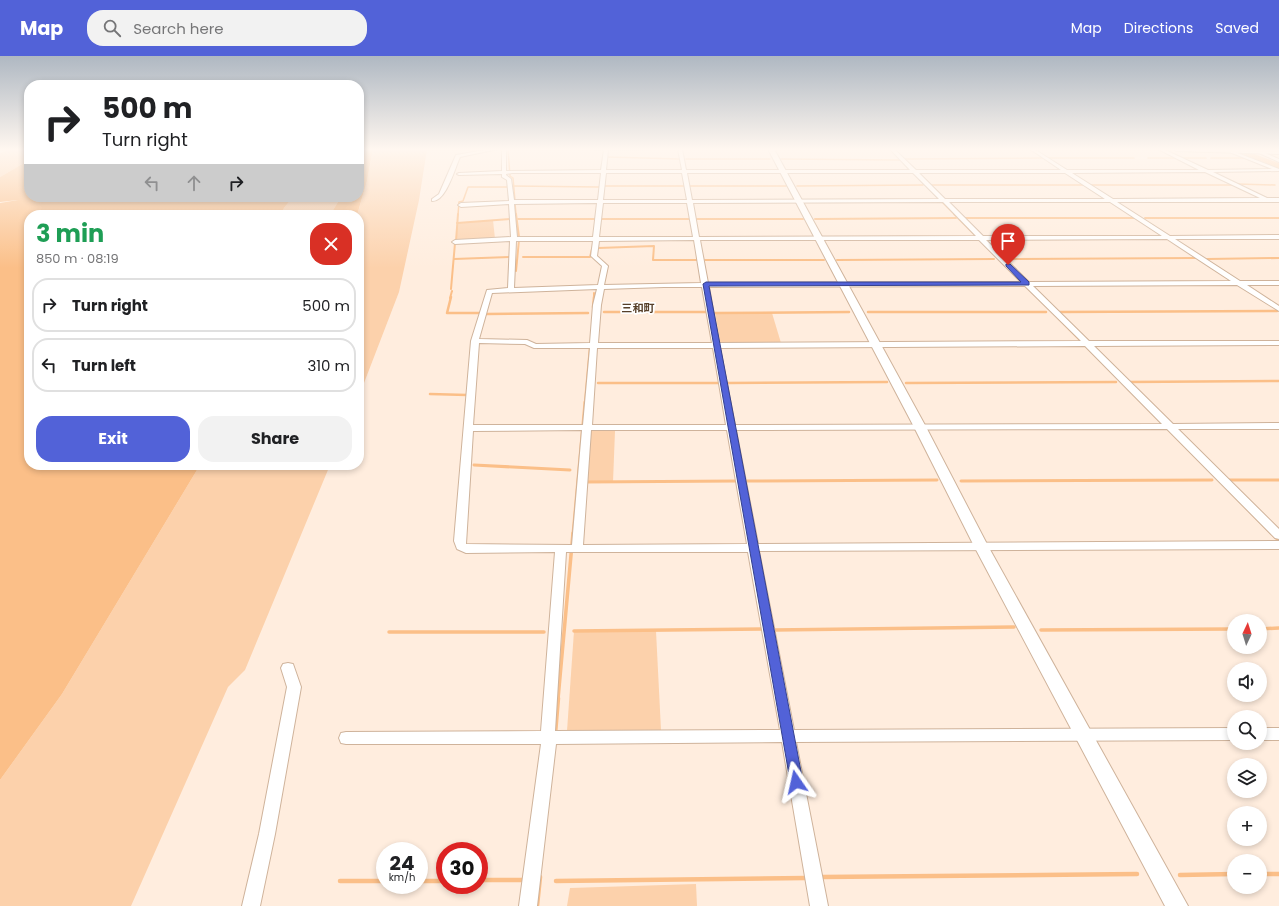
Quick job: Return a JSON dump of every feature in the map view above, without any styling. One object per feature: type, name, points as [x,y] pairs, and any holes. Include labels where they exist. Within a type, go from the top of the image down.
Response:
[{"type":"street","points":[[434,200],[441,194],[443,189]]},
{"type":"street","points":[[509,189],[513,238],[512,290]]},
{"type":"street","points":[[528,906],[553,738],[548,730],[600,287],[605,266],[594,256],[602,189]]},
{"type":"street","points":[[688,189],[819,906]]},
{"type":"street","points":[[793,189],[920,427],[981,546],[1177,906]]},
{"type":"street","points":[[930,189],[1027,284],[1084,344],[1279,535]]},
{"type":"street","points":[[1093,189],[1279,309]]},
{"type":"street","points":[[1243,189],[1279,206]]},
{"type":"street","points":[[461,205],[510,202],[1279,200]]},
{"type":"street","points":[[455,242],[513,238],[1279,237]]},
{"type":"street","points":[[1279,283],[706,284],[489,291],[475,341],[461,546],[466,549],[570,549],[1279,545]]},
{"type":"street","points":[[475,341],[527,342],[534,346],[1279,343]]},
{"type":"street","points":[[469,428],[1279,426]]},
{"type":"street","points":[[251,906],[267,834],[294,687],[288,668]]},
{"type":"street","points":[[346,738],[1227,734]]},
{"type":"street","points":[[1267,734],[1279,734]]},
{"type":"shaded area","points":[[0,189],[24,189],[24,202],[289,202],[283,210],[24,210],[24,470],[197,470],[62,694],[0,780],[0,203],[18,200],[0,202]]},
{"type":"shaded area","points":[[365,189],[421,189],[399,292],[364,383],[364,210],[358,210],[361,202],[364,202]]},
{"type":"shaded area","points":[[289,202],[338,202],[333,210],[283,210]]},
{"type":"shaded area","points":[[338,202],[361,202],[358,210],[333,210]]},
{"type":"shaded area","points":[[493,220],[495,239],[456,241],[457,223]]},
{"type":"shaded area","points":[[1023,284],[1025,284],[1279,540],[1279,543]]},
{"type":"shaded area","points":[[715,313],[772,313],[781,343],[720,343]]},
{"type":"shaded area","points":[[591,431],[615,431],[613,482],[585,482]]},
{"type":"shaded area","points":[[197,470],[328,470],[245,670],[228,687],[131,906],[0,906],[0,780],[62,694]]},
{"type":"shaded area","points":[[574,631],[656,631],[661,730],[567,731]]},
{"type":"shaded area","points":[[696,884],[697,906],[567,906],[570,888]]},
{"type":"waterway","points":[[458,215],[459,202],[463,201],[467,189]]},
{"type":"waterway","points":[[514,189],[515,201]]},
{"type":"waterway","points":[[939,199],[976,236]]},
{"type":"waterway","points":[[515,203],[516,215]]},
{"type":"waterway","points":[[457,223],[458,214]]},
{"type":"waterway","points":[[516,214],[519,237]]},
{"type":"waterway","points":[[815,219],[956,218]]},
{"type":"waterway","points":[[963,218],[1135,218]]},
{"type":"waterway","points":[[1145,218],[1279,218]]},
{"type":"waterway","points":[[457,223],[510,219]]},
{"type":"waterway","points":[[518,219],[595,219]]},
{"type":"waterway","points":[[602,219],[691,219]]},
{"type":"waterway","points":[[697,219],[803,219]]},
{"type":"waterway","points":[[456,241],[457,223]]},
{"type":"waterway","points":[[516,271],[519,240]]},
{"type":"waterway","points":[[451,289],[455,243]]},
{"type":"waterway","points":[[598,248],[654,246],[653,260],[698,260]]},
{"type":"waterway","points":[[523,257],[590,257],[592,249]]},
{"type":"waterway","points":[[454,259],[509,257]]},
{"type":"waterway","points":[[1005,259],[1197,258]]},
{"type":"waterway","points":[[1207,259],[1279,258]]},
{"type":"waterway","points":[[837,260],[994,259]]},
{"type":"waterway","points":[[705,260],[824,260]]},
{"type":"waterway","points":[[450,298],[452,291]]},
{"type":"waterway","points":[[451,297],[447,313],[479,313]]},
{"type":"waterway","points":[[593,307],[594,297]]},
{"type":"waterway","points":[[1059,312],[1277,311]]},
{"type":"waterway","points":[[604,312],[707,312]]},
{"type":"waterway","points":[[715,313],[849,312]]},
{"type":"waterway","points":[[868,312],[1046,312]]},
{"type":"waterway","points":[[486,314],[588,313]]},
{"type":"waterway","points":[[585,403],[590,348]]},
{"type":"waterway","points":[[1129,382],[1279,381]]},
{"type":"waterway","points":[[727,383],[887,382]]},
{"type":"waterway","points":[[906,383],[1116,382]]},
{"type":"waterway","points":[[598,383],[720,383]]},
{"type":"waterway","points":[[430,394],[467,395]]},
{"type":"waterway","points":[[573,534],[585,402]]},
{"type":"waterway","points":[[474,465],[570,470]]},
{"type":"waterway","points":[[747,481],[937,480]]},
{"type":"waterway","points":[[961,481],[1212,480]]},
{"type":"waterway","points":[[1227,480],[1279,480]]},
{"type":"waterway","points":[[585,482],[736,481]]},
{"type":"waterway","points":[[558,699],[573,533]]},
{"type":"waterway","points":[[774,630],[1014,627]]},
{"type":"waterway","points":[[1267,629],[1279,628]]},
{"type":"waterway","points":[[574,631],[763,629]]},
{"type":"waterway","points":[[1041,630],[1227,629]]},
{"type":"waterway","points":[[389,632],[544,632]]},
{"type":"waterway","points":[[555,734],[558,698]]},
{"type":"waterway","points":[[822,877],[1137,874]]},
{"type":"waterway","points":[[1180,875],[1227,874]]},
{"type":"waterway","points":[[1267,874],[1279,874]]},
{"type":"waterway","points":[[537,906],[540,877]]},
{"type":"waterway","points":[[556,881],[806,878]]},
{"type":"waterway","points":[[488,880],[523,880]]},
{"type":"waterway","points":[[340,881],[376,881]]},
{"type":"waterway","points":[[428,881],[436,881]]},
{"type":"district","name":"三和町","points":[[638,308]]},
{"type":"route","points":[[796,782],[706,284],[1027,284],[1008,265]]}]
